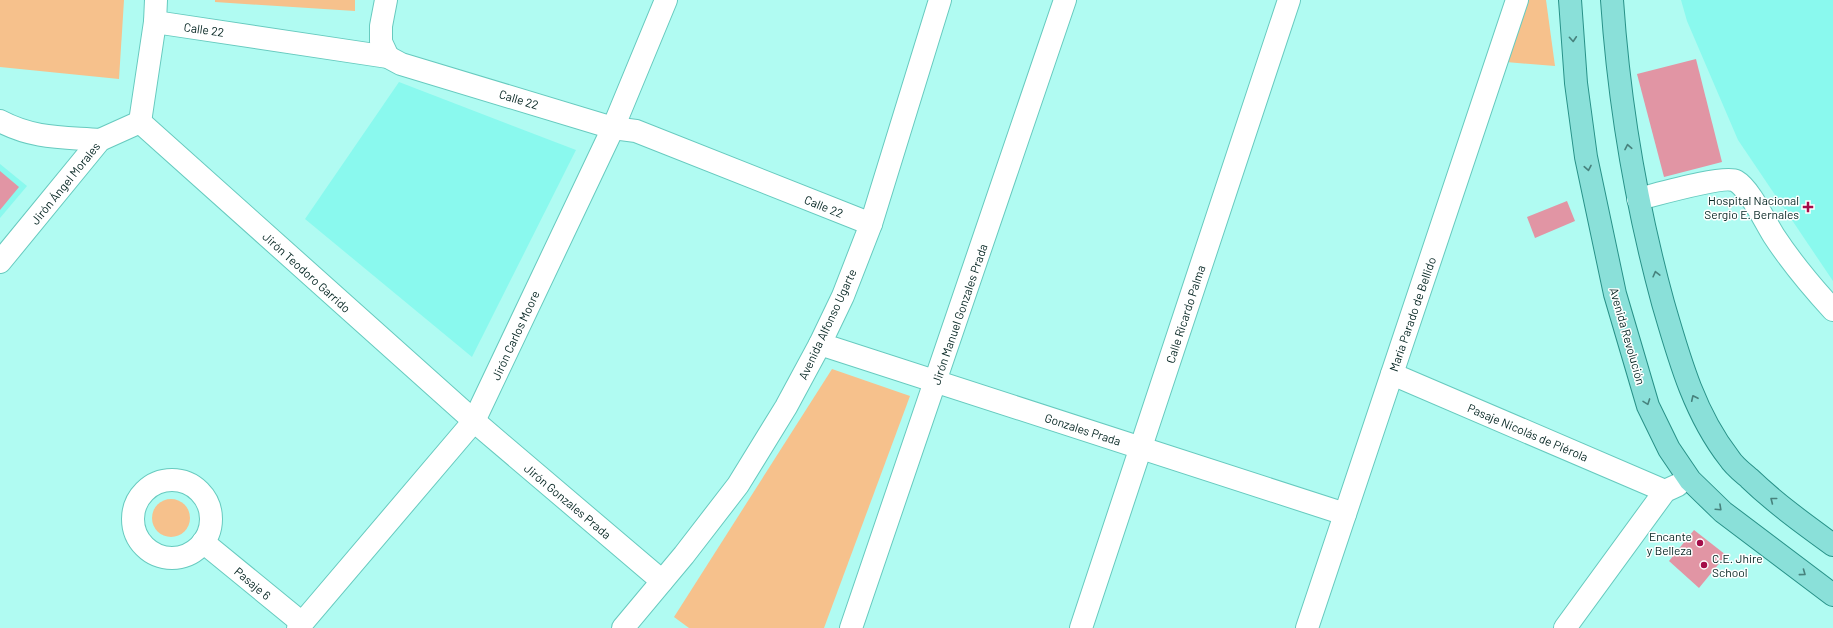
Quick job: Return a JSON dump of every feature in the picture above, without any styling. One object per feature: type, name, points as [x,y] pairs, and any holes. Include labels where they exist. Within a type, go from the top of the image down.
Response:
[{"type":"main road","name":"Avenida Revolución","points":[[1570,0],[1576,83],[1586,157],[1615,294],[1648,406],[1669,449],[1690,480],[1723,512],[1833,595]]},
{"type":"main road","points":[[1612,0],[1616,63],[1626,137],[1638,199],[1655,274],[1688,386],[1709,429],[1730,460],[1763,492],[1833,545]]},
{"type":"street","points":[[140,122],[155,22],[156,0]]},
{"type":"street","points":[[386,0],[380,26],[381,42],[388,57]]},
{"type":"street","name":"Jirón Carlos Moore","points":[[300,626],[474,421],[613,128],[666,0]]},
{"type":"street","name":"Jirón Manuel Gonzales Prada","points":[[851,628],[1065,0]]},
{"type":"street","name":"Calle Ricardo Palma","points":[[1081,628],[1289,0]]},
{"type":"street","name":"María Parado de Bellido","points":[[1307,628],[1517,0]]},
{"type":"street","name":"Avenida Alfonso Ugarte","points":[[623,628],[684,555],[738,485],[786,407],[820,344],[842,296],[870,224],[935,6]]},
{"type":"street","name":"Calle 22","points":[[155,22],[388,57],[401,64],[613,128],[636,131],[870,224]]},
{"type":"street","points":[[0,121],[14,128],[39,136],[100,140]]},
{"type":"street","name":"Jirón Ángel Morales","points":[[0,262],[100,140],[140,122]]},
{"type":"street","name":"Jirón Teodoro Garrido","points":[[140,122],[474,421]]},
{"type":"street","points":[[1638,199],[1721,180],[1736,181],[1749,193],[1775,237],[1833,310]]},
{"type":"street","name":"Gonzales Prada","points":[[820,344],[1345,514]]},
{"type":"street","name":"Pasaje Nicolás de Piérola","points":[[1392,374],[1665,491]]},
{"type":"street","name":"Jirón Gonzales Prada","points":[[474,421],[662,581]]},
{"type":"street","points":[[1565,628],[1665,491],[1690,480]]},
{"type":"street","name":"Pasaje 6","points":[[203,542],[300,626]]},
{"type":"shaded area","points":[[0,0],[124,0],[119,79],[0,67]]},
{"type":"shaded area","points":[[215,0],[355,0],[355,11],[215,2]]},
{"type":"shaded area","points":[[1526,0],[1546,0],[1555,66],[1506,62]]},
{"type":"shaded area","name":"Hospital Nacional Sergio E. Bernales","points":[[1681,0],[1833,0],[1833,281],[1738,140],[1687,21]]},
{"type":"shaded area","points":[[399,82],[576,150],[472,357],[305,219]]},
{"type":"shaded area","points":[[0,164],[27,186],[0,218]]},
{"type":"shaded area","points":[[832,369],[910,396],[824,628],[689,628],[674,617]]},
{"type":"shaded area","points":[[167,499],[175,499],[182,502],[187,507],[190,518],[187,529],[182,534],[175,537],[167,537],[160,534],[155,529],[152,522],[152,514],[155,507],[160,502]]},
{"type":"building","points":[[1696,59],[1722,162],[1664,177],[1637,74]]},
{"type":"building","points":[[0,171],[19,187],[0,210]]},
{"type":"building","points":[[1567,201],[1575,221],[1535,238],[1527,217]]},
{"type":"building","points":[[1694,530],[1726,555],[1699,588],[1669,561]]},
{"type":"place","name":"Hospital Nacional Sergio E. Bernales","points":[[1808,207]]},
{"type":"place","name":"Encante y Belleza","points":[[1700,543]]},
{"type":"place","name":"C.E. Jhire School","points":[[1704,565]]}]
